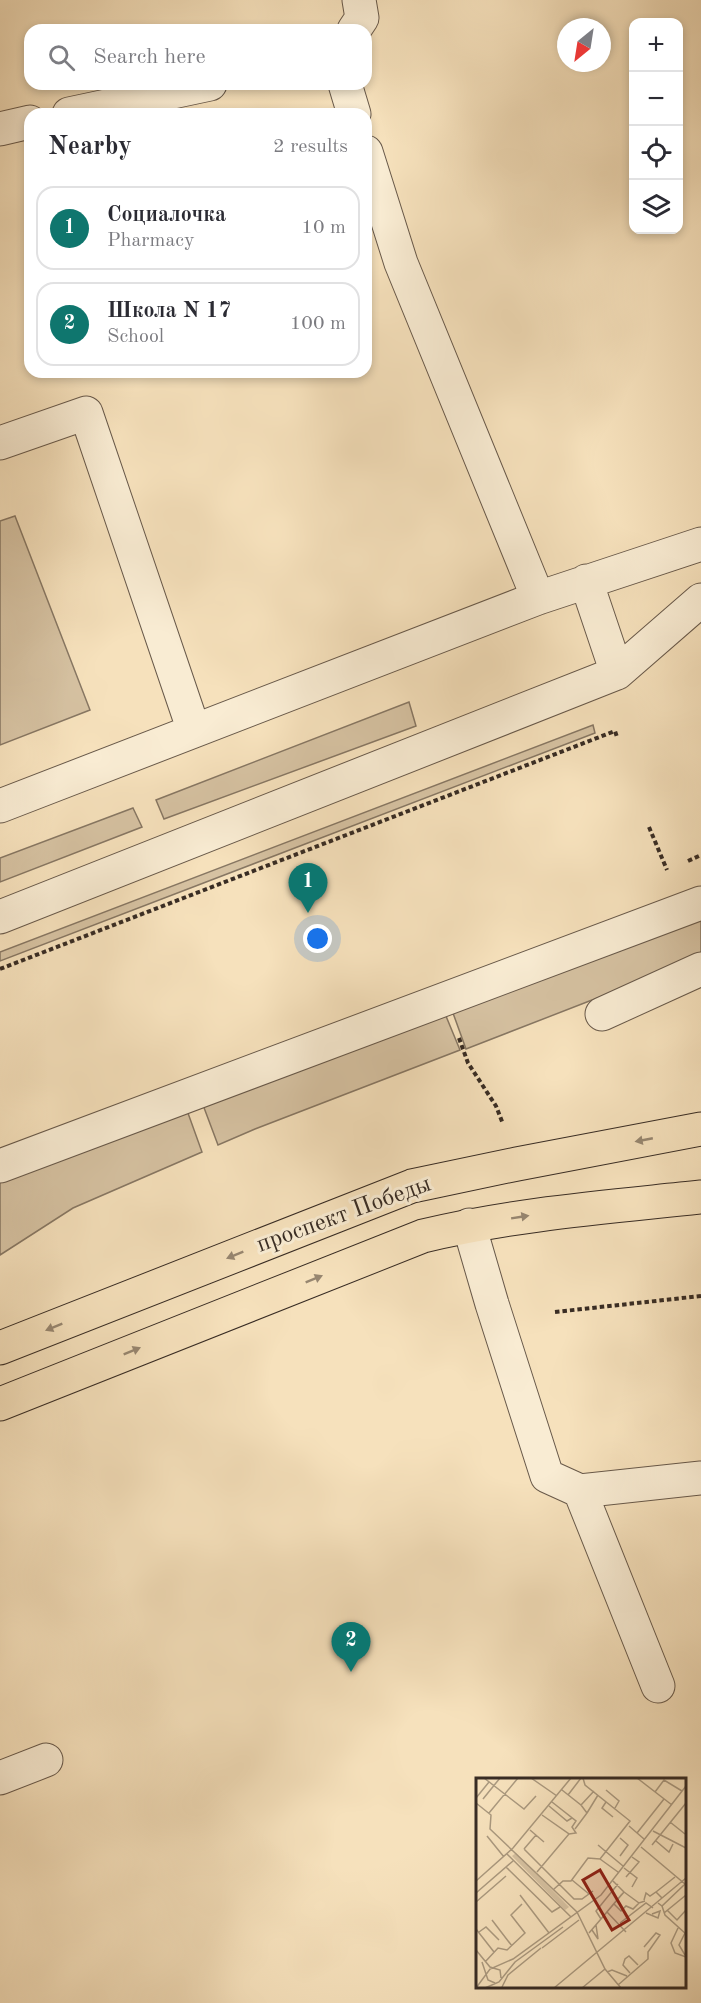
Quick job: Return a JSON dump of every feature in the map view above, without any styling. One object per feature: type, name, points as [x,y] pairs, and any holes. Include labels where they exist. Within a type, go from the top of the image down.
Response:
[{"type":"main road","name":"проспект Победы","points":[[0,1348],[412,1186],[701,1129]]},
{"type":"main road","name":"проспект Победы","points":[[0,1404],[423,1236],[469,1225],[531,1215],[701,1197]]},
{"type":"lane","points":[[358,24],[362,18],[359,0]]},
{"type":"lane","points":[[97,108],[182,90]]},
{"type":"lane","points":[[347,90],[352,108]]},
{"type":"lane","points":[[0,129],[24,123]]},
{"type":"lane","points":[[372,171],[401,263],[538,598]]},
{"type":"lane","points":[[0,443],[86,413],[194,731]]},
{"type":"lane","points":[[0,806],[538,598],[701,544]]},
{"type":"lane","points":[[586,581],[617,673]]},
{"type":"lane","points":[[0,917],[617,673],[701,600]]},
{"type":"lane","points":[[0,1166],[701,903]]},
{"type":"lane","points":[[602,1014],[701,969]]},
{"type":"lane","points":[[469,1225],[547,1476],[580,1491],[701,1478]]},
{"type":"lane","points":[[580,1491],[658,1686]]},
{"type":"lane","points":[[0,1778],[46,1760]]},
{"type":"path","points":[[0,969],[615,731],[617,737]]},
{"type":"path","points":[[444,1000],[468,1063],[496,1106],[504,1127]]},
{"type":"path","points":[[555,1312],[701,1296]]},
{"type":"shaded area","points":[[15,516],[90,710],[0,745],[0,521]]},
{"type":"shaded area","points":[[409,702],[416,726],[164,819],[156,800]]},
{"type":"shaded area","points":[[593,725],[595,733],[0,961],[0,952]]},
{"type":"shaded area","points":[[133,808],[142,827],[0,882],[0,858]]},
{"type":"shaded area","points":[[701,907],[701,962],[592,1000],[466,1049],[449,1002]]},
{"type":"shaded area","points":[[441,1004],[460,1050],[218,1145],[200,1097]]},
{"type":"shaded area","points":[[184,1102],[202,1152],[73,1208],[0,1255],[0,1178]]},
{"type":"place","name":"Социалочка","points":[[308,913]]},
{"type":"place","name":"Школа N 17","points":[[351,1672]]}]
